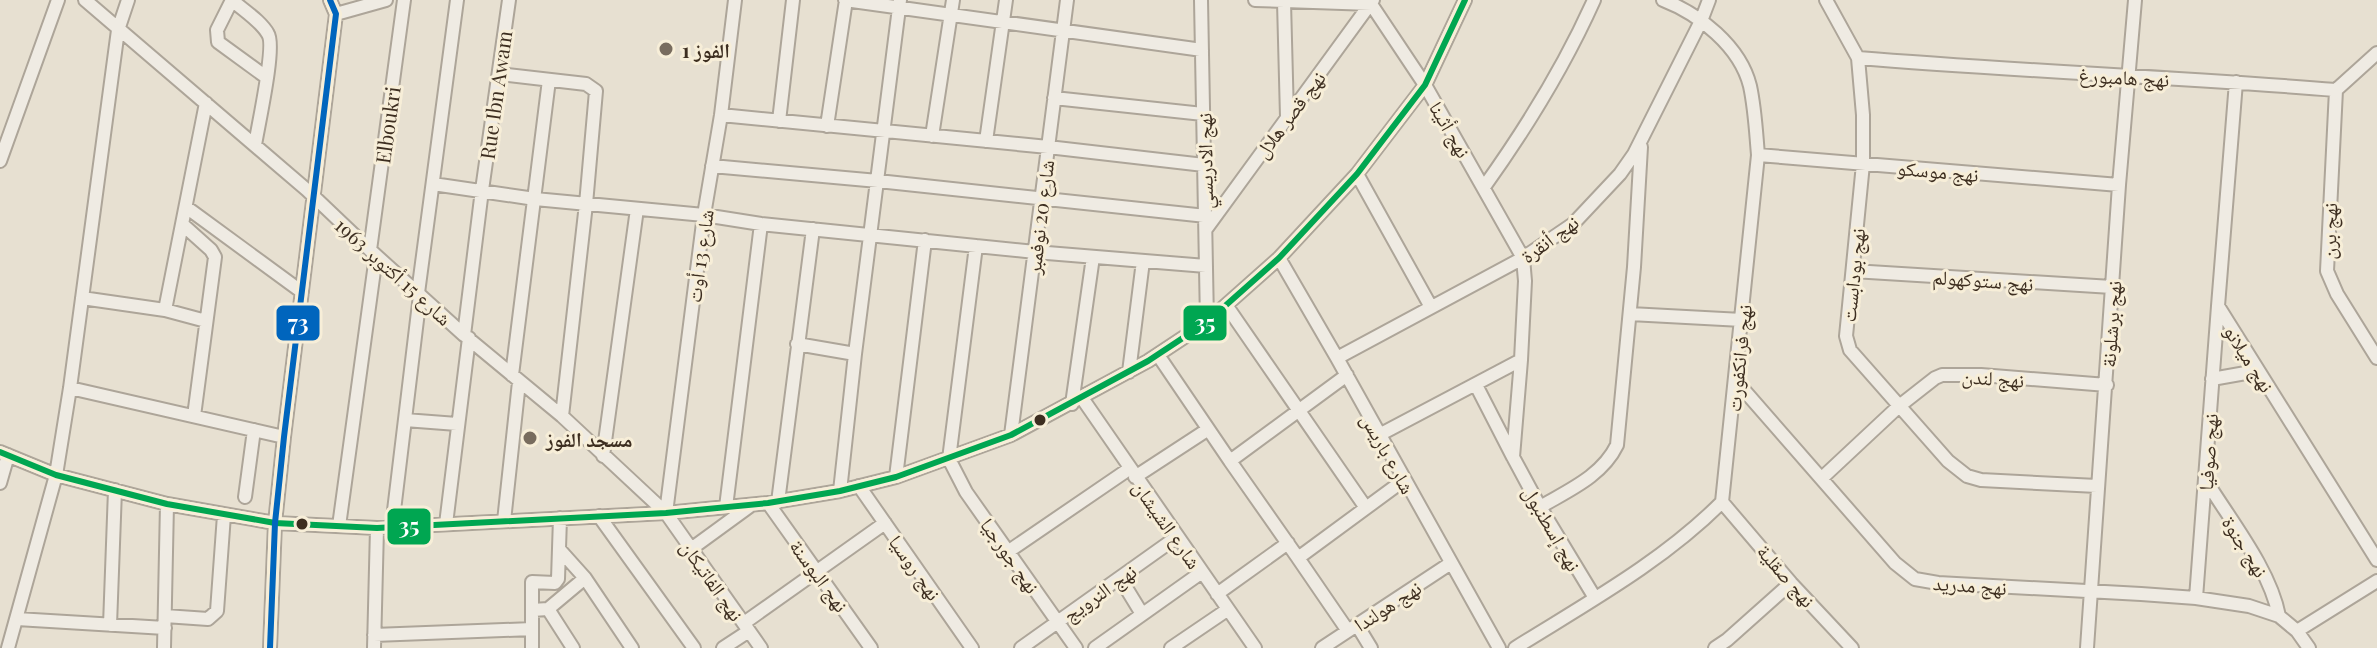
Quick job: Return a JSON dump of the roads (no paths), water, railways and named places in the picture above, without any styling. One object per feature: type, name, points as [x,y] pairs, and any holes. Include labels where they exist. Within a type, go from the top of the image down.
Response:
[{"type":"street","points":[[0,161],[58,0]]},
{"type":"street","name":"شارع 15 أكتوبر 1963","points":[[85,0],[314,197],[466,336],[562,416],[666,513]]},
{"type":"street","points":[[8,648],[56,475],[118,30],[128,0]]},
{"type":"street","points":[[255,145],[266,77],[271,37],[232,0],[217,30],[218,42],[266,77]]},
{"type":"street","points":[[270,648],[275,523],[336,14],[330,0]]},
{"type":"street","points":[[336,14],[386,0]]},
{"type":"street","name":"Elboukri","points":[[339,526],[404,0]]},
{"type":"street","points":[[392,527],[457,0]]},
{"type":"street","name":"Rue Ibn Awam","points":[[446,524],[482,190],[509,0]]},
{"type":"street","name":"شارع 13 أوت","points":[[666,513],[735,0]]},
{"type":"street","points":[[779,121],[793,0]]},
{"type":"street","points":[[827,126],[846,0],[900,4],[1003,23],[1202,50]]},
{"type":"street","points":[[932,136],[953,0]]},
{"type":"street","points":[[986,141],[1006,0]]},
{"type":"street","name":"شارع 20 نوفمبر","points":[[1011,435],[1067,0]]},
{"type":"street","name":"نهج الادريسي","points":[[1201,0],[1207,322]]},
{"type":"street","points":[[1255,0],[1372,2]]},
{"type":"street","points":[[0,483],[4,453],[56,475],[167,504],[275,523],[377,528],[666,513],[773,503],[896,477],[1011,435],[1129,372],[1207,322],[1279,258],[1357,174],[1425,85],[1465,0]]},
{"type":"street","points":[[1484,187],[1550,88],[1594,0]]},
{"type":"street","name":"نهج فرانكفورت","points":[[1663,0],[1681,7],[1701,21],[1735,55],[1749,83],[1756,125],[1758,155],[1722,502]]},
{"type":"street","name":"نهج أنقرة","points":[[1337,358],[1523,258],[1573,224],[1620,174],[1641,140],[1709,0]]},
{"type":"street","name":"نهج بودابست","points":[[1826,0],[1858,58],[1863,115],[1863,164],[1847,344],[1898,407],[1948,461],[1967,476],[1981,480],[2097,486]]},
{"type":"street","name":"نهج برشلونة","points":[[2087,648],[2135,0]]},
{"type":"street","points":[[1284,2],[1287,117]]},
{"type":"street","name":"نهج أثينا","points":[[1372,2],[1425,85],[1523,258]]},
{"type":"street","name":"نهج قصر هلال","points":[[1206,222],[1372,2]]},
{"type":"street","points":[[840,491],[900,4]]},
{"type":"street","points":[[2336,90],[2377,53]]},
{"type":"street","name":"نهج هامبورغ","points":[[1858,58],[2336,90]]},
{"type":"street","points":[[499,74],[586,84],[596,91],[562,416]]},
{"type":"street","points":[[504,521],[516,378],[549,80]]},
{"type":"street","name":"نهج ميلانو","points":[[2236,82],[2218,306],[2377,560]]},
{"type":"street","name":"نهج برن","points":[[2336,90],[2327,271],[2337,294],[2377,358]]},
{"type":"street","points":[[1054,98],[1203,114]]},
{"type":"street","points":[[165,310],[206,103]]},
{"type":"street","points":[[721,115],[1204,165]]},
{"type":"street","points":[[1540,507],[1597,472],[1611,458],[1617,445],[1630,314],[1641,140]]},
{"type":"street","name":"نهج موسكو","points":[[1758,155],[2119,185]]},
{"type":"street","points":[[712,166],[1040,197],[1206,222]]},
{"type":"street","points":[[1357,174],[1431,307]]},
{"type":"street","points":[[433,184],[535,199],[704,215],[761,224],[1206,266]]},
{"type":"street","points":[[186,207],[302,292]]},
{"type":"street","points":[[603,456],[637,209]]},
{"type":"street","points":[[182,224],[214,254],[194,416]]},
{"type":"street","points":[[726,507],[761,224]]},
{"type":"street","points":[[773,503],[813,229]]},
{"type":"street","points":[[896,477],[925,240]]},
{"type":"street","points":[[949,459],[976,246]]},
{"type":"street","points":[[1077,401],[1093,257]]},
{"type":"street","name":"شارع باريس","points":[[1279,258],[1499,648]]},
{"type":"street","points":[[1513,457],[1525,281],[1523,258]]},
{"type":"street","points":[[1129,372],[1143,261]]},
{"type":"street","name":"نهج ستوكهولم","points":[[1853,271],[2112,287]]},
{"type":"street","points":[[82,298],[165,310],[206,321]]},
{"type":"street","points":[[1226,305],[1366,508]]},
{"type":"street","name":"نهج صوفيا","points":[[2196,598],[2218,306]]},
{"type":"street","points":[[1630,314],[1742,320]]},
{"type":"street","points":[[797,344],[855,354]]},
{"type":"street","points":[[1158,355],[1298,558],[1371,648]]},
{"type":"street","points":[[1379,435],[1521,360]]},
{"type":"street","points":[[2212,379],[2257,371]]},
{"type":"street","points":[[1230,461],[1347,375]]},
{"type":"street","name":"نهج لندن","points":[[1822,478],[1898,407],[1942,375],[2107,385]]},
{"type":"street","name":"نهج مدريد","points":[[1736,381],[1895,563],[1915,579],[1938,583],[2196,598],[2249,606],[2279,616]]},
{"type":"street","name":"نهج إسطنبول","points":[[1476,385],[1540,507],[1595,598]]},
{"type":"street","points":[[70,388],[284,437]]},
{"type":"street","name":"شارع الشيشان","points":[[1077,401],[1132,473],[1255,648]]},
{"type":"street","points":[[405,420],[457,424]]},
{"type":"street","points":[[245,497],[254,430]]},
{"type":"street","points":[[1009,551],[1132,473],[1207,430]]},
{"type":"street","name":"نهج جورجيا","points":[[949,459],[966,492],[1076,648]]},
{"type":"street","name":"نهج جنوة","points":[[2205,479],[2266,577],[2279,616]]},
{"type":"street","points":[[1298,558],[1404,480]]},
{"type":"street","name":"نهج روسيا","points":[[859,486],[972,648]]},
{"type":"street","points":[[110,625],[115,490]]},
{"type":"street","points":[[1515,648],[1663,555],[1699,526],[1722,502]]},
{"type":"street","name":"نهج صقلية","points":[[1722,502],[1852,648]]},
{"type":"street","name":"نهج البوسنة","points":[[773,503],[871,648]]},
{"type":"street","points":[[164,648],[167,504]]},
{"type":"street","points":[[691,549],[751,505]]},
{"type":"street","name":"نهج الفاتيكان","points":[[666,513],[761,648]]},
{"type":"street","points":[[17,619],[110,625],[208,619],[217,611],[224,515]]},
{"type":"street","points":[[599,516],[694,648]]},
{"type":"street","points":[[532,648],[532,582],[557,582],[560,518]]},
{"type":"street","points":[[723,648],[817,570],[885,523]]},
{"type":"street","points":[[377,528],[374,642],[532,629]]},
{"type":"street","name":"نهج النرويج","points":[[1021,648],[1177,537]]},
{"type":"street","points":[[1217,594],[1288,543]]},
{"type":"street","points":[[559,549],[585,578],[632,648]]},
{"type":"street","name":"نهج هولندا","points":[[1322,648],[1451,563]]},
{"type":"street","points":[[1095,648],[1202,572]]},
{"type":"street","points":[[532,610],[548,609],[585,578]]},
{"type":"street","points":[[1120,578],[1142,614]]},
{"type":"street","points":[[2297,631],[2377,581]]},
{"type":"street","points":[[1715,648],[1731,644],[1791,583]]},
{"type":"street","points":[[548,609],[573,648]]},
{"type":"street","points":[[1171,648],[1227,610]]},
{"type":"street","points":[[2279,616],[2297,631],[2309,648]]},
{"type":"place","name":"الفوز 1","points":[[666,49]]},
{"type":"place","name":"مسجد الفوز","points":[[530,438]]}]
